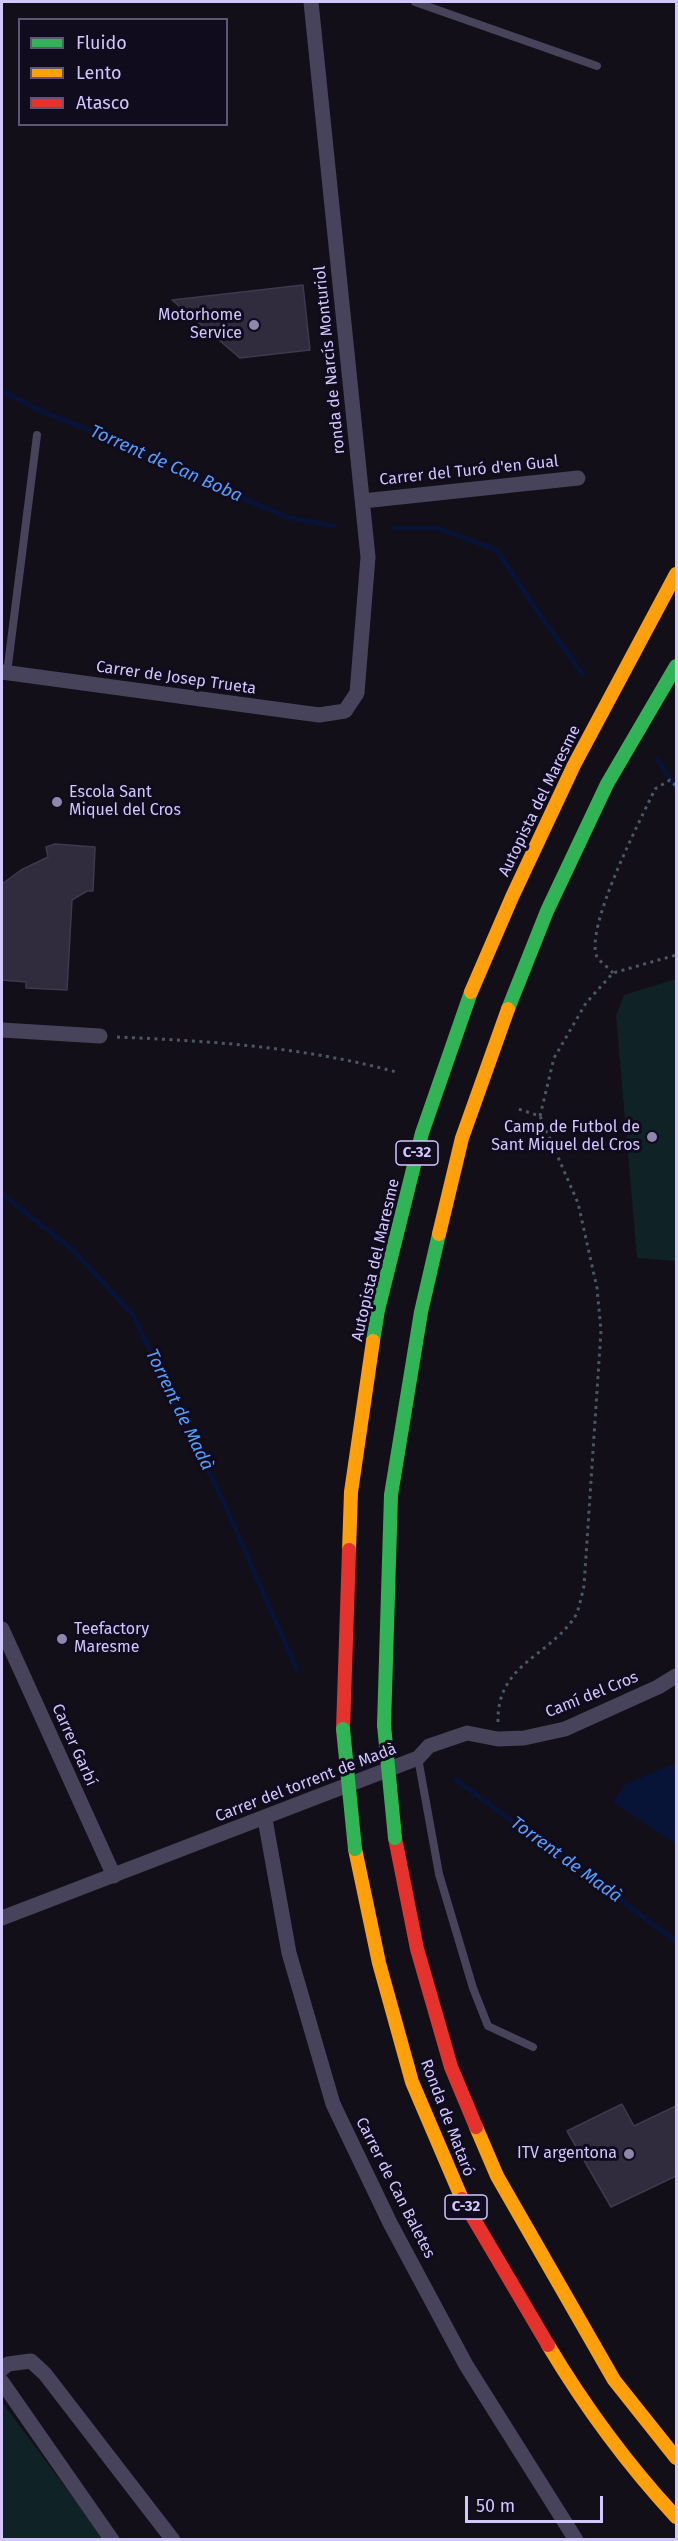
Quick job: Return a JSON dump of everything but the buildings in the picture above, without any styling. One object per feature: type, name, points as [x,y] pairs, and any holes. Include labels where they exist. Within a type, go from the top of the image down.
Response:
[{"type":"highway","name":"Autopista del Maresme","points":[[355,1849],[343,1730],[351,1492],[378,1310],[422,1133],[462,1013],[512,897],[574,765],[676,574]]},
{"type":"highway","name":"Ronda de Mataró","points":[[676,666],[607,784],[547,911],[501,1025],[462,1138],[421,1312],[391,1495],[384,1725],[395,1838],[417,1949],[451,2067],[497,2176],[615,2380],[676,2458]]},
{"type":"highway","name":"Ronda de Mataró","points":[[355,1849],[379,1963],[412,2082],[459,2195],[581,2400],[654,2493],[676,2517]]},
{"type":"street","name":"ronda de Narcís Monturiol","points":[[311,2],[368,557],[357,693],[345,711]]},
{"type":"street","name":"Carrer del Turó d'en Gual","points":[[363,501],[578,478]]},
{"type":"street","name":"Carrer de Josep Trueta","points":[[4,673],[318,715],[345,711]]},
{"type":"street","points":[[2,1030],[100,1036]]},
{"type":"street","name":"Carrer Garbí","points":[[2,1629],[114,1876]]},
{"type":"street","name":"Camí del Cros","points":[[418,1758],[429,1746],[467,1733],[498,1739],[524,1738],[565,1729],[658,1687],[676,1676]]},
{"type":"street","name":"Carrer del torrent de Madà","points":[[2,1918],[265,1819],[314,1797],[418,1758]]},
{"type":"street","name":"Carrer de Can Baletes","points":[[265,1819],[288,1953],[333,2104],[390,2223],[466,2365],[576,2540]]},
{"type":"street","points":[[2,2369],[8,2364],[31,2361],[45,2374],[173,2540]]},
{"type":"street","points":[[2,2382],[112,2540]]},
{"type":"lane","points":[[415,2],[597,66]]},
{"type":"lane","points":[[4,673],[37,435]]},
{"type":"lane","name":"Carrer del torrent de Madà","points":[[418,1758],[439,1874],[473,1988],[488,2026],[533,2047]]},
{"type":"path","points":[[613,973],[597,957],[595,939],[610,887],[655,789],[670,780],[676,786]]},
{"type":"path","points":[[498,1739],[498,1715],[505,1683],[531,1658],[556,1639],[574,1619],[584,1586],[601,1331],[597,1288],[578,1203],[540,1116],[554,1058],[586,1003],[613,973],[676,955]]},
{"type":"path","points":[[100,1036],[228,1042],[352,1060],[396,1072]]},
{"type":"path","points":[[515,1108],[540,1116]]},
{"type":"green space","name":"Camp de Futbol de Sant Miquel del Cros","points":[[676,979],[676,1261],[637,1258],[616,1016],[624,995]]},
{"type":"green space","points":[[2,2402],[104,2539],[2,2539]]},
{"type":"water","points":[[676,1763],[676,1844],[613,1802],[626,1784]]},
{"type":"waterway","name":"Torrent de Can Boba","points":[[2,391],[39,410],[135,449],[219,489],[290,518],[334,526]]},
{"type":"waterway","name":"Torrent de Can Boba","points":[[394,528],[437,528],[497,550],[583,674]]},
{"type":"waterway","name":"Torrent de Can Boba","points":[[658,760],[676,788]]},
{"type":"waterway","name":"Torrent de Madà","points":[[2,1194],[74,1251],[133,1315],[225,1505],[297,1670]]},
{"type":"waterway","name":"Torrent de Madà","points":[[456,1780],[676,1941]]},
{"type":"traffic: fast","points":[[508,1009],[547,911],[607,784],[676,666]]},
{"type":"traffic: fast","points":[[373,1341],[378,1310],[422,1133],[471,992]]},
{"type":"traffic: fast","points":[[384,1725],[391,1495],[421,1312],[439,1234]]},
{"type":"traffic: fast","points":[[384,1725],[395,1838]]},
{"type":"traffic: fast","points":[[343,1729],[355,1849]]},
{"type":"traffic: slow","points":[[471,992],[512,897],[574,765],[676,574]]},
{"type":"traffic: slow","points":[[439,1234],[462,1138],[508,1009]]},
{"type":"traffic: slow","points":[[349,1550],[351,1492],[373,1341]]},
{"type":"traffic: slow","points":[[355,1849],[379,1963],[412,2082],[462,2199]]},
{"type":"traffic: slow","points":[[476,2127],[497,2176],[614,2380],[676,2458]]},
{"type":"traffic: slow","points":[[548,2345],[607,2434],[676,2517]]},
{"type":"traffic: jam","points":[[343,1729],[349,1550]]},
{"type":"traffic: jam","points":[[395,1838],[417,1949],[451,2067],[476,2127]]},
{"type":"traffic: jam","points":[[462,2199],[548,2345]]},
{"type":"place","name":"Motorhome Service","points":[[254,325]]},
{"type":"place","name":"Escola Sant Miquel del Cros","points":[[57,802]]},
{"type":"place","name":"Camp de Futbol de Sant Miquel del Cros","points":[[652,1137]]},
{"type":"place","name":"Teefactory Maresme","points":[[62,1639]]},
{"type":"place","name":"ITV argentona","points":[[629,2154]]}]
